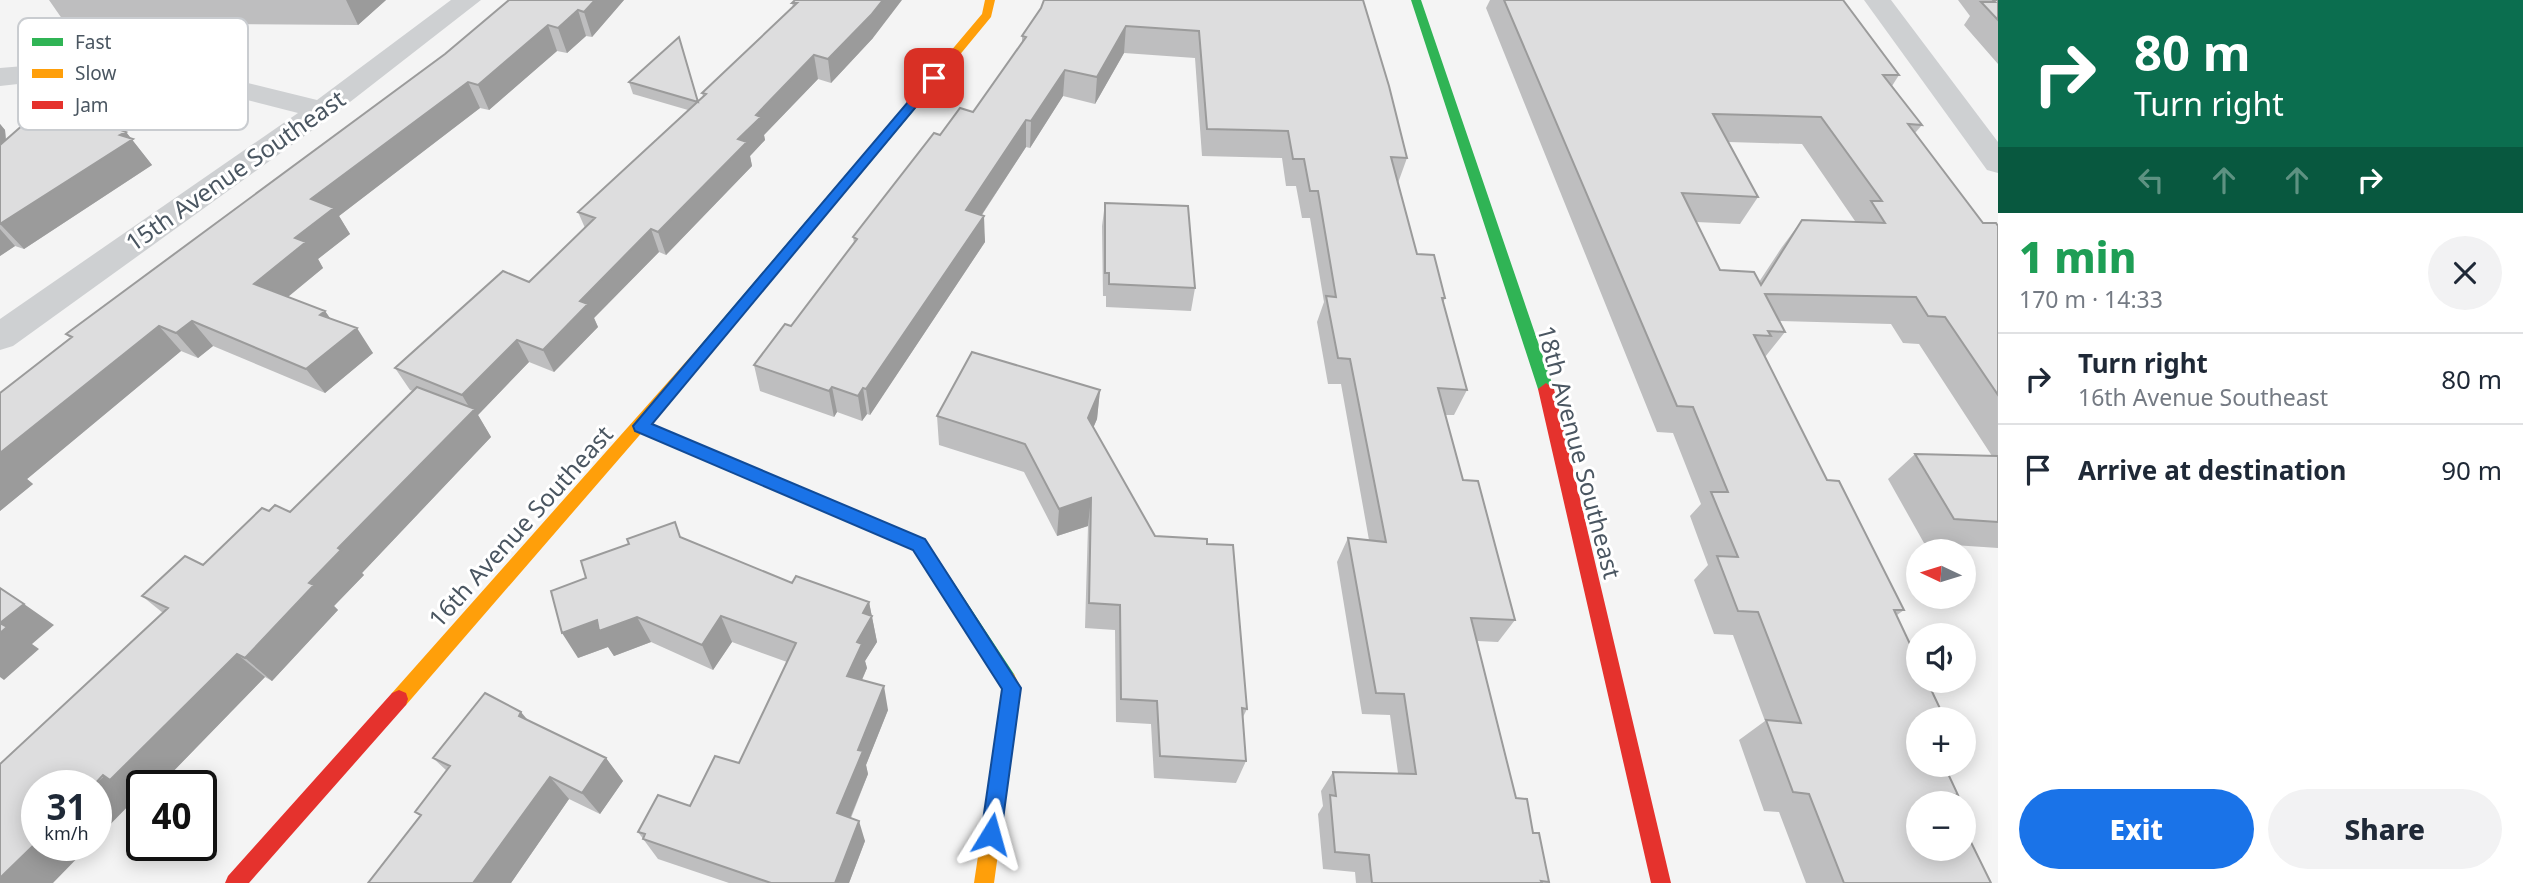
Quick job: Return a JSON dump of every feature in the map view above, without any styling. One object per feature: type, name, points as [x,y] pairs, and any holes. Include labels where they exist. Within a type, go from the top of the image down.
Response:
[{"type":"street","name":"15th Avenue Southeast","points":[[0,337],[322,110],[468,0]]},
{"type":"street","name":"16th Avenue Southeast","points":[[235,883],[641,426],[987,15],[990,0]]},
{"type":"street","name":"18th Avenue Southeast","points":[[1416,0],[1547,391],[1661,883]]},
{"type":"street","points":[[1877,0],[1998,163]]},
{"type":"street","points":[[0,77],[18,75]]},
{"type":"street","points":[[248,92],[322,110]]},
{"type":"street","points":[[641,426],[919,544],[1012,688],[984,883]]},
{"type":"building","points":[[509,0],[595,0],[584,12],[578,10],[558,28],[548,25],[478,85],[468,82],[311,199],[334,208],[295,238],[306,242],[254,284],[325,311],[320,315],[357,328],[306,369],[192,321],[176,333],[159,326],[0,453],[0,393],[72,337],[66,334],[445,54]]},
{"type":"building","points":[[795,0],[883,0],[828,59],[814,55],[756,115],[761,117],[738,139],[747,142],[658,232],[651,229],[580,301],[588,304],[543,350],[517,340],[462,395],[395,368],[503,271],[529,282],[595,218],[578,212],[706,94],[702,93],[797,3],[792,3]]},
{"type":"building","points":[[1044,0],[1363,0],[1407,158],[1391,157],[1417,254],[1434,255],[1445,298],[1442,298],[1467,390],[1438,388],[1463,480],[1478,481],[1515,620],[1471,618],[1516,798],[1527,799],[1533,833],[1539,833],[1549,882],[1372,883],[1369,855],[1335,852],[1330,795],[1336,796],[1333,772],[1416,774],[1404,694],[1376,693],[1348,538],[1386,542],[1350,359],[1338,358],[1326,296],[1336,297],[1318,191],[1310,191],[1304,159],[1293,159],[1288,131],[1207,129],[1199,31],[1126,26],[1097,77],[1065,70],[1031,121],[1026,120],[966,210],[984,216],[866,389],[863,388],[858,396],[832,387],[829,391],[754,365],[785,324],[791,326],[857,239],[853,237],[934,133],[940,135],[960,108],[973,112],[1026,37],[1022,36]]},
{"type":"building","points":[[1504,0],[1843,0],[1899,75],[1883,75],[1922,125],[1908,124],[1983,223],[1996,223],[1998,226],[1998,395],[1945,317],[1928,316],[1916,297],[1765,294],[1785,332],[1768,331],[1771,336],[1754,335],[1827,480],[1839,481],[1904,610],[1894,610],[1906,636],[1906,693],[1933,693],[1939,707],[1906,707],[1906,777],[1950,777],[1956,791],[1906,791],[1906,861],[1976,861],[1976,852],[1991,883],[1844,883],[1809,794],[1793,792],[1766,720],[1801,723],[1758,612],[1738,611],[1717,556],[1738,557],[1711,492],[1728,492],[1693,407],[1677,406]],"holes":[[[1713,114],[1821,117],[1882,201],[1871,201],[1885,223],[1802,220],[1761,285],[1754,272],[1720,270],[1682,193],[1758,197]]]},
{"type":"building","points":[[1993,0],[1998,0],[1998,20],[1981,2],[1995,2]]},
{"type":"building","points":[[679,37],[698,102],[629,82]]},
{"type":"building","points":[[18,129],[121,130],[126,132],[120,135],[133,139],[0,224],[0,145]]},
{"type":"building","points":[[1105,203],[1188,206],[1195,288],[1109,284],[1109,273],[1105,273]]},
{"type":"building","points":[[972,352],[1100,390],[1088,418],[1155,536],[1207,539],[1207,544],[1233,545],[1247,709],[1242,708],[1246,761],[1160,756],[1157,701],[1121,699],[1120,605],[1089,603],[1091,498],[1059,509],[1025,444],[937,416]]},
{"type":"building","points":[[417,387],[475,409],[338,548],[341,550],[309,583],[314,585],[245,658],[237,654],[112,778],[112,770],[21,770],[21,858],[0,878],[0,764],[168,608],[142,596],[185,556],[203,565],[262,508],[269,511],[275,505],[290,512]]},
{"type":"building","points":[[1915,454],[1998,456],[1998,522],[1954,519]]},
{"type":"building","points":[[675,522],[680,537],[792,583],[796,576],[869,602],[863,613],[872,616],[857,642],[862,644],[847,676],[884,686],[858,750],[863,751],[837,813],[859,821],[835,883],[771,883],[643,839],[645,834],[638,832],[658,795],[690,806],[715,756],[739,763],[796,643],[721,616],[702,645],[637,617],[599,631],[597,620],[562,633],[551,591],[586,578],[581,561],[629,544],[627,539]]},
{"type":"building","points":[[0,588],[24,604],[0,623]]},
{"type":"building","points":[[0,623],[7,627],[0,633]]},
{"type":"building","points":[[485,693],[521,712],[519,716],[606,758],[582,793],[550,777],[473,883],[368,883],[421,815],[415,812],[450,766],[433,758]]},
{"type":"traffic: fast","points":[[1416,0],[1546,389]]},
{"type":"traffic: fast","points":[[704,351],[916,100]]},
{"type":"traffic: fast","points":[[641,426],[919,544],[1007,680]]},
{"type":"traffic: slow","points":[[916,100],[987,15],[990,0]]},
{"type":"traffic: slow","points":[[399,699],[704,351]]},
{"type":"traffic: slow","points":[[984,883],[1012,688],[1007,680]]},
{"type":"traffic: jam","points":[[1546,389],[1661,883]]},
{"type":"traffic: jam","points":[[235,883],[399,699]]},
{"type":"route","points":[[934,78],[641,426],[919,544],[1012,688],[991,834]]}]
